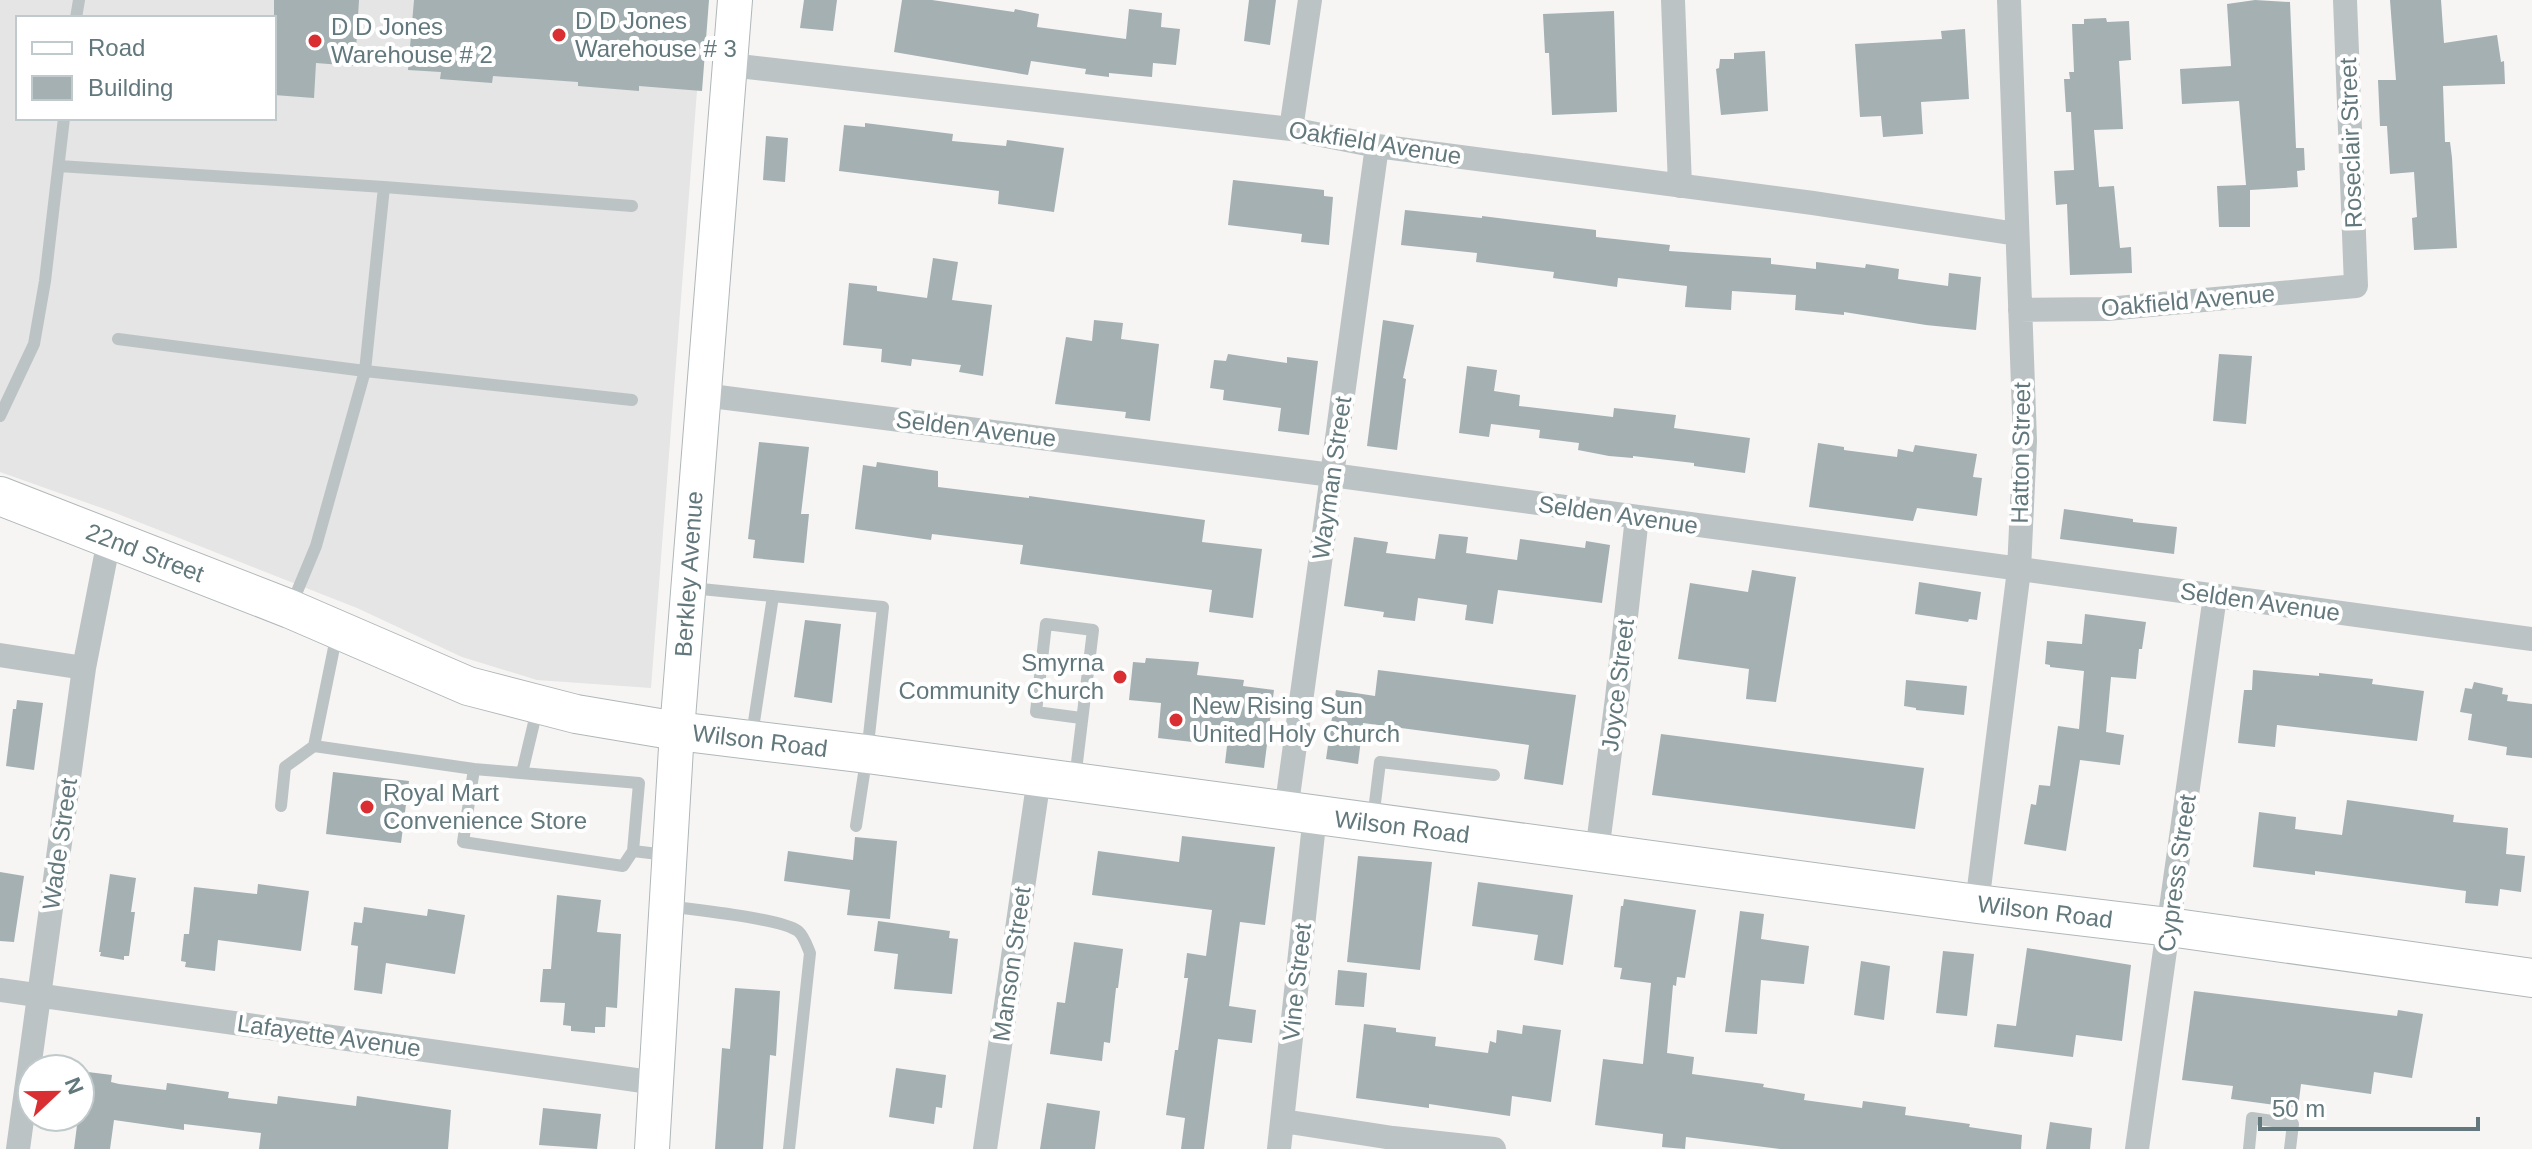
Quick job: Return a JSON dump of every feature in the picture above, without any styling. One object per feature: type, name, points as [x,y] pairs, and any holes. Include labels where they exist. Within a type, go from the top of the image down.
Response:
[{"type":"main road","name":"22nd Street","points":[[0,496],[290,609]]},
{"type":"main road","name":"Wilson Road","points":[[290,609],[468,686],[576,714],[677,731],[2169,927],[2532,978]]},
{"type":"street","name":"Berkley Avenue","points":[[652,1149],[677,731],[735,0]]},
{"type":"street","points":[[1291,129],[1310,0]]},
{"type":"street","points":[[1673,0],[1680,186]]},
{"type":"street","name":"Hatton Street","points":[[1977,904],[2019,570],[2025,441],[2009,0]]},
{"type":"street","name":"Roseclair Street","points":[[2345,0],[2356,286]]},
{"type":"street","name":"Oakfield Avenue","points":[[730,65],[1291,129],[1377,146],[1813,203],[2017,234]]},
{"type":"street","name":"Wayman Street","points":[[1300,813],[1332,475],[1377,146]]},
{"type":"street","name":"Oakfield Avenue","points":[[2020,310],[2107,309],[2356,286]]},
{"type":"street","name":"Selden Avenue","points":[[703,395],[1332,475],[2532,639]]},
{"type":"street","name":"Joyce Street","points":[[1597,852],[1637,517]]},
{"type":"street","name":"Wade Street","points":[[18,1149],[84,668],[109,540]]},
{"type":"street","name":"Cypress Street","points":[[2137,1149],[2215,596]]},
{"type":"street","points":[[0,655],[84,668]]},
{"type":"street","name":"Manson Street","points":[[985,1149],[1057,780]]},
{"type":"street","name":"Vine Street","points":[[1279,1149],[1300,813]]},
{"type":"street","name":"Lafayette Avenue","points":[[0,990],[657,1083]]},
{"type":"street","points":[[1283,1121],[1494,1149]]},
{"type":"lane","points":[[0,416],[34,344],[45,281],[64,120]]},
{"type":"lane","points":[[59,166],[632,206]]},
{"type":"lane","points":[[290,609],[316,546],[365,371],[384,187]]},
{"type":"lane","points":[[118,339],[365,371],[632,400]]},
{"type":"lane","points":[[688,588],[883,607],[856,826]]},
{"type":"lane","points":[[752,740],[773,596]]},
{"type":"lane","points":[[1057,780],[1081,718],[1093,630],[1046,624],[1036,712],[1081,718]]},
{"type":"lane","points":[[281,806],[285,767],[314,746],[337,629]]},
{"type":"lane","points":[[522,773],[538,704]]},
{"type":"lane","points":[[314,746],[474,769],[639,783],[633,851],[623,866],[463,842],[474,769]]},
{"type":"lane","points":[[1373,823],[1380,762],[1494,775]]},
{"type":"lane","points":[[633,851],[671,856]]},
{"type":"lane","points":[[668,906],[766,921],[797,931],[806,942],[810,953],[789,1149]]},
{"type":"lane","points":[[2249,1149],[2252,1118],[2293,1124],[2290,1149]]},
{"type":"shaded area","points":[[0,0],[704,0],[651,688],[537,680],[462,657],[357,608],[113,512],[0,472]]},
{"type":"building","name":"D D Jones Warehouse # 2","points":[[274,0],[359,0],[355,66],[316,63],[314,98],[276,95]]},
{"type":"building","name":"D D Jones Warehouse # 3","points":[[414,0],[709,0],[702,91],[639,86],[639,91],[578,86],[578,82],[493,76],[492,83],[440,79],[441,72],[408,70]]},
{"type":"building","points":[[804,0],[837,0],[833,31],[800,28]]},
{"type":"building","points":[[902,0],[932,0],[1014,12],[1015,9],[1039,14],[1037,27],[1126,39],[1129,9],[1162,13],[1161,27],[1180,29],[1176,65],[1153,63],[1152,77],[1109,73],[1109,77],[1085,74],[1086,69],[1031,61],[1028,75],[894,52]]},
{"type":"building","points":[[1249,0],[1276,0],[1270,45],[1244,41]]},
{"type":"building","points":[[2255,0],[2290,2],[2296,148],[2304,148],[2305,170],[2297,171],[2298,187],[2250,190],[2250,227],[2219,227],[2217,186],[2246,185],[2239,101],[2182,104],[2180,69],[2231,66],[2227,4]]},
{"type":"building","points":[[2390,0],[2441,0],[2444,43],[2497,35],[2501,62],[2504,61],[2505,84],[2443,86],[2445,142],[2450,142],[2452,158],[2457,248],[2414,250],[2412,218],[2417,217],[2414,172],[2390,174],[2387,126],[2380,126],[2378,80],[2396,80]]},
{"type":"building","points":[[1614,11],[1617,112],[1552,115],[1549,53],[1545,53],[1543,14]]},
{"type":"building","points":[[2106,18],[2107,22],[2129,21],[2131,60],[2119,61],[2123,129],[2094,130],[2099,187],[2114,186],[2120,248],[2131,247],[2132,273],[2070,275],[2067,204],[2056,205],[2054,171],[2074,170],[2071,112],[2066,112],[2064,79],[2070,79],[2069,72],[2074,72],[2072,24],[2084,24],[2084,19]]},
{"type":"building","points":[[1965,29],[1969,99],[1921,102],[1923,134],[1883,137],[1881,116],[1860,117],[1855,44],[1942,39],[1941,31]]},
{"type":"building","points":[[1765,51],[1768,111],[1721,115],[1716,69],[1719,68],[1720,59],[1734,59],[1734,53]]},
{"type":"building","points":[[865,123],[953,134],[952,141],[1006,146],[1007,140],[1064,148],[1054,212],[998,204],[999,191],[839,171],[844,125],[865,127]]},
{"type":"building","points":[[766,136],[788,138],[785,182],[763,180]]},
{"type":"building","points":[[1233,180],[1324,190],[1324,196],[1333,197],[1329,245],[1301,242],[1302,234],[1228,225]]},
{"type":"building","points":[[1405,210],[1596,230],[1596,237],[1670,245],[1669,251],[1771,258],[1771,264],[1816,269],[1816,262],[1865,268],[1866,264],[1899,269],[1898,279],[1948,286],[1949,273],[1981,277],[1976,330],[1844,312],[1844,315],[1795,310],[1796,295],[1732,291],[1731,310],[1685,307],[1687,286],[1618,278],[1617,287],[1553,278],[1554,272],[1476,262],[1477,253],[1401,245]]},
{"type":"building","points":[[933,258],[958,262],[952,300],[992,305],[983,376],[959,372],[961,365],[912,359],[911,366],[881,362],[882,349],[843,345],[849,283],[877,286],[877,291],[927,298]]},
{"type":"building","points":[[1094,320],[1123,323],[1121,339],[1159,344],[1150,421],[1125,418],[1126,412],[1055,404],[1066,337],[1092,341]]},
{"type":"building","points":[[1383,320],[1414,325],[1403,378],[1406,379],[1397,450],[1367,446]]},
{"type":"building","points":[[1228,354],[1287,363],[1287,357],[1318,361],[1309,435],[1278,431],[1281,408],[1223,400],[1224,390],[1210,388],[1214,360],[1226,361]]},
{"type":"building","points":[[2219,354],[2252,356],[2246,424],[2213,421]]},
{"type":"building","points":[[1467,366],[1497,370],[1494,391],[1520,395],[1519,406],[1613,417],[1614,408],[1676,415],[1674,428],[1750,438],[1745,473],[1694,466],[1694,463],[1609,456],[1578,450],[1579,443],[1539,438],[1540,430],[1491,424],[1489,437],[1459,433]]},
{"type":"building","points":[[759,442],[809,447],[801,514],[809,514],[804,563],[753,558],[755,540],[748,539]]},
{"type":"building","points":[[1818,443],[1897,457],[1898,449],[1913,452],[1915,445],[1977,454],[1973,477],[1982,478],[1977,516],[1917,508],[1913,521],[1809,507]]},
{"type":"building","points":[[877,462],[938,471],[938,487],[1205,520],[1202,542],[1262,549],[1253,618],[1209,612],[1212,590],[1020,564],[1023,545],[932,534],[931,540],[855,529],[863,465],[876,467]]},
{"type":"building","points":[[2064,509],[2177,527],[2174,554],[2060,539]]},
{"type":"building","points":[[1439,534],[1468,537],[1466,553],[1517,560],[1520,539],[1585,548],[1586,541],[1610,545],[1602,603],[1498,590],[1493,624],[1465,620],[1467,605],[1418,598],[1415,621],[1383,617],[1384,612],[1344,606],[1354,537],[1388,542],[1386,553],[1435,559]]},
{"type":"building","points":[[1752,570],[1796,577],[1776,702],[1746,699],[1749,669],[1678,659],[1690,583],[1748,592]]},
{"type":"building","points":[[1919,582],[1981,592],[1977,620],[1969,619],[1968,622],[1915,614]]},
{"type":"building","points":[[2085,614],[2146,622],[2136,679],[2111,677],[2106,732],[2124,735],[2120,765],[2080,760],[2066,851],[2024,844],[2031,804],[2036,805],[2039,785],[2050,786],[2058,726],[2079,729],[2084,671],[2045,664],[2047,641],[2082,644]]},
{"type":"building","points":[[805,620],[841,624],[832,703],[794,697]]},
{"type":"building","points":[[1146,658],[1199,662],[1197,675],[1244,680],[1243,686],[1274,690],[1264,768],[1225,763],[1227,746],[1158,738],[1161,703],[1129,700],[1133,662],[1145,663]]},
{"type":"building","points":[[1378,670],[1576,695],[1563,785],[1524,779],[1529,745],[1363,723],[1358,764],[1326,759],[1336,690],[1375,696]]},
{"type":"building","points":[[2253,670],[2373,679],[2372,684],[2424,691],[2417,741],[2277,725],[2275,747],[2238,743],[2244,690],[2252,690]]},
{"type":"building","points":[[1906,680],[1967,686],[1964,715],[1904,706]]},
{"type":"building","points":[[2474,682],[2503,688],[2502,694],[2508,695],[2507,701],[2532,704],[2532,758],[2506,755],[2507,747],[2468,740],[2472,714],[2460,712],[2465,688],[2472,689]]},
{"type":"building","points":[[17,700],[43,703],[34,770],[6,766],[13,709],[16,709]]},
{"type":"building","points":[[1661,734],[1924,768],[1915,829],[1652,795]]},
{"type":"building","name":"Royal Mart Convenience Store","points":[[333,772],[409,781],[401,843],[326,834]]},
{"type":"building","points":[[2347,800],[2454,815],[2453,822],[2508,828],[2506,854],[2525,856],[2521,892],[2500,889],[2498,906],[2465,903],[2466,891],[2315,871],[2315,875],[2253,867],[2259,812],[2296,817],[2295,829],[2342,835]]},
{"type":"building","points":[[1182,836],[1275,847],[1265,925],[1240,922],[1229,1006],[1256,1010],[1252,1043],[1218,1039],[1204,1149],[1181,1149],[1185,1118],[1166,1115],[1188,978],[1184,978],[1187,953],[1206,956],[1212,910],[1092,895],[1098,851],[1179,862]]},
{"type":"building","points":[[855,837],[897,841],[890,919],[847,915],[850,890],[784,881],[788,851],[853,860]]},
{"type":"building","points":[[1358,856],[1432,862],[1420,970],[1347,962]]},
{"type":"building","points":[[0,872],[24,876],[14,942],[0,941]]},
{"type":"building","points":[[110,874],[136,878],[129,956],[124,956],[124,960],[100,956],[99,952]]},
{"type":"building","points":[[1478,882],[1573,895],[1563,965],[1534,960],[1538,935],[1472,926]]},
{"type":"building","points":[[258,884],[309,891],[301,951],[218,940],[215,971],[185,967],[186,962],[181,961],[184,934],[189,934],[194,887],[257,894]]},
{"type":"building","points":[[557,895],[601,900],[597,932],[621,934],[617,1008],[606,1007],[605,1027],[595,1027],[595,1033],[571,1031],[571,1026],[563,1025],[565,1003],[540,1002],[543,969],[551,969]]},
{"type":"building","points":[[1624,899],[1696,910],[1685,978],[1677,977],[1676,986],[1673,985],[1667,1053],[1694,1057],[1692,1074],[1764,1084],[1763,1087],[1805,1094],[1804,1100],[1862,1108],[1863,1101],[1906,1107],[1905,1115],[2022,1135],[2021,1149],[1780,1149],[1686,1137],[1685,1149],[1662,1147],[1663,1134],[1595,1125],[1603,1059],[1643,1064],[1651,983],[1620,979],[1622,968],[1614,967]]},
{"type":"building","points":[[364,907],[427,916],[428,909],[465,915],[455,974],[386,963],[382,994],[354,990],[358,946],[351,945],[354,922],[362,923]]},
{"type":"building","points":[[1740,911],[1764,914],[1761,939],[1809,946],[1804,984],[1761,980],[1757,1034],[1725,1032]]},
{"type":"building","points":[[878,921],[950,931],[949,938],[958,939],[952,994],[894,989],[898,954],[874,951]]},
{"type":"building","points":[[1074,942],[1123,949],[1110,1043],[1104,1042],[1102,1061],[1050,1054],[1057,1002],[1065,1003]]},
{"type":"building","points":[[2027,948],[2131,965],[2122,1041],[2076,1035],[2073,1057],[1994,1047],[1997,1024],[2016,1026]]},
{"type":"building","points":[[1943,951],[1974,954],[1967,1016],[1936,1013]]},
{"type":"building","points":[[1861,961],[1890,966],[1884,1020],[1854,1015]]},
{"type":"building","points":[[1338,970],[1367,973],[1364,1007],[1335,1005]]},
{"type":"building","points":[[735,988],[780,991],[776,1056],[770,1055],[763,1149],[715,1149],[722,1048],[730,1049]]},
{"type":"building","points":[[2194,991],[2397,1016],[2398,1010],[2423,1014],[2412,1078],[2374,1072],[2371,1094],[2301,1084],[2298,1108],[2231,1099],[2233,1086],[2182,1080]]},
{"type":"building","points":[[1364,1024],[1436,1037],[1435,1046],[1488,1053],[1490,1041],[1496,1043],[1497,1030],[1522,1034],[1523,1025],[1561,1030],[1551,1102],[1512,1096],[1510,1116],[1429,1104],[1429,1108],[1356,1098]]},
{"type":"building","points":[[896,1068],[946,1075],[942,1108],[936,1107],[934,1124],[889,1117]]},
{"type":"building","points":[[96,1073],[112,1075],[111,1082],[119,1084],[166,1090],[167,1083],[229,1092],[228,1098],[277,1104],[278,1096],[356,1106],[357,1096],[451,1110],[448,1149],[259,1149],[261,1133],[184,1124],[184,1130],[114,1120],[110,1149],[74,1149],[76,1133],[96,1133]]},
{"type":"building","points":[[1047,1103],[1100,1111],[1095,1149],[1040,1149]]},
{"type":"building","points":[[543,1108],[601,1114],[597,1149],[539,1145]]},
{"type":"building","points":[[2050,1122],[2092,1128],[2090,1149],[2046,1149]]},
{"type":"place","name":"D D Jones Warehouse # 3","points":[[559,35]]},
{"type":"place","name":"D D Jones Warehouse # 2","points":[[315,41]]},
{"type":"place","name":"Smyrna Community Church","points":[[1120,677]]},
{"type":"place","name":"New Rising Sun United Holy Church","points":[[1176,720]]},
{"type":"place","name":"Royal Mart Convenience Store","points":[[367,807]]}]
